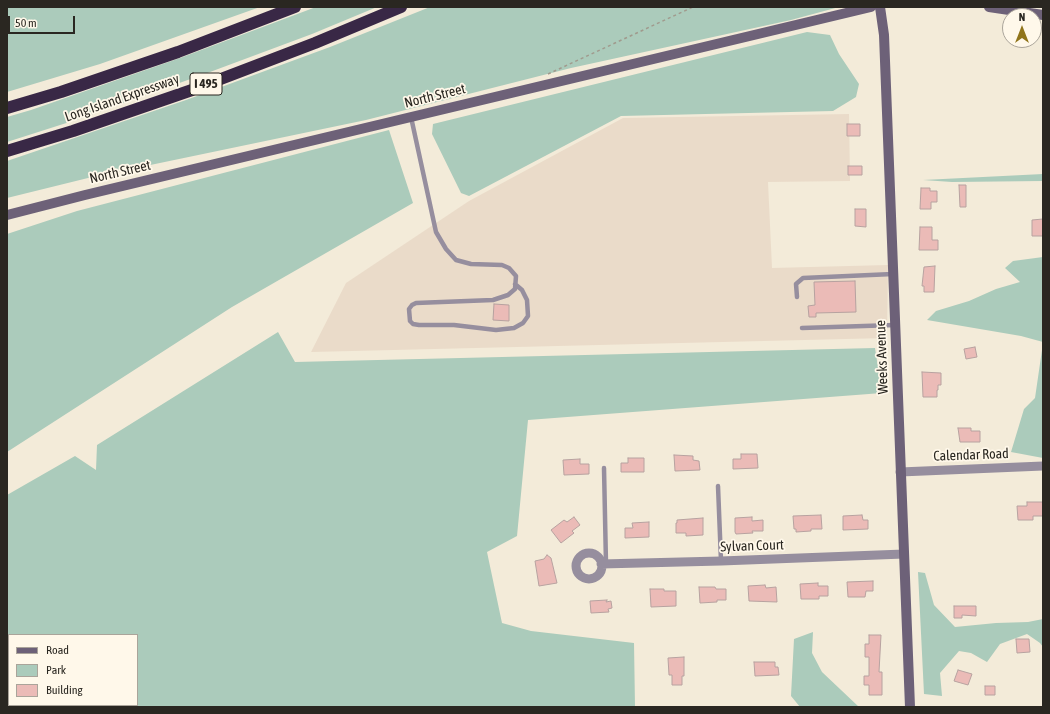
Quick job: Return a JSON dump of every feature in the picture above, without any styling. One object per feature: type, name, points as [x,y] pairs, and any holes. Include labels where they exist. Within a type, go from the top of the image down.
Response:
[{"type":"highway","name":"Long Island Expressway","points":[[7,108],[61,92],[178,52],[295,7]]},
{"type":"highway","name":"Long Island Expressway","points":[[7,151],[73,131],[192,90],[314,43],[401,7]]},
{"type":"street","name":"North Street","points":[[7,215],[93,193],[871,7]]},
{"type":"street","name":"Weeks Avenue","points":[[880,7],[884,36],[910,707]]},
{"type":"street","points":[[989,7],[1043,15]]},
{"type":"street","name":"Calendar Road","points":[[900,472],[1043,466]]},
{"type":"street","name":"Sylvan Court","points":[[604,564],[904,554]]},
{"type":"lane","points":[[410,117],[436,232],[446,249],[456,260],[470,264],[502,265],[509,268],[516,276],[515,289],[508,295],[492,300],[416,302],[409,309],[410,321],[413,324],[418,325],[454,325],[496,330],[514,328],[523,323],[528,316],[527,300],[522,290],[516,284]]},
{"type":"lane","points":[[797,297],[796,284],[803,278],[893,274]]},
{"type":"lane","points":[[802,328],[895,325]]},
{"type":"lane","points":[[604,468],[604,564]]},
{"type":"lane","points":[[718,486],[721,561]]},
{"type":"path","points":[[547,74],[693,7]]},
{"type":"shaded area","points":[[849,114],[850,181],[768,182],[772,268],[888,265],[887,338],[311,352],[346,283],[469,201],[623,118]]},
{"type":"green space","points":[[7,7],[260,7],[100,64],[7,92]]},
{"type":"green space","points":[[316,7],[377,7],[312,34],[210,72],[82,118],[7,142],[7,117],[180,58]]},
{"type":"green space","points":[[430,7],[839,7],[791,20],[571,68],[366,120],[88,178],[7,198],[7,161],[186,100],[330,47]]},
{"type":"green space","points":[[807,32],[830,35],[839,54],[859,84],[856,97],[833,111],[621,116],[469,196],[461,193],[432,134],[433,124]]},
{"type":"green space","points":[[389,130],[413,203],[232,307],[7,452],[7,234],[77,211]]},
{"type":"green space","points":[[1043,174],[1043,181],[952,182],[923,180]]},
{"type":"green space","points":[[1043,257],[1043,342],[1021,336],[927,320],[936,311],[969,301],[996,289],[1020,282],[1005,268],[1013,261]]},
{"type":"green space","points":[[278,332],[295,362],[875,348],[882,393],[528,420],[517,536],[487,552],[502,623],[531,631],[634,643],[635,707],[7,707],[7,495],[75,456],[96,470],[97,445]]},
{"type":"green space","points":[[1043,343],[1043,458],[1011,452],[1024,409],[1035,398]]},
{"type":"green space","points":[[918,572],[925,573],[934,605],[955,627],[1028,622],[1043,619],[1043,647],[1040,643],[1027,634],[1000,644],[987,662],[971,653],[959,651],[940,673],[942,696],[924,694]]},
{"type":"green space","points":[[813,632],[812,653],[822,672],[859,707],[800,707],[791,696],[794,639]]},
{"type":"building","points":[[847,124],[860,124],[860,136],[847,136]]},
{"type":"building","points":[[848,166],[862,166],[862,175],[848,175]]},
{"type":"building","points":[[959,185],[966,185],[966,207],[960,207]]},
{"type":"building","points":[[921,188],[930,188],[930,191],[937,191],[937,202],[931,202],[931,209],[920,209]]},
{"type":"building","points":[[855,209],[866,209],[866,227],[855,226]]},
{"type":"building","points":[[1043,219],[1043,236],[1032,236],[1032,220]]},
{"type":"building","points":[[920,227],[932,227],[932,240],[938,240],[938,250],[919,250]]},
{"type":"building","points":[[935,266],[934,292],[924,292],[924,286],[922,286],[924,267]]},
{"type":"building","points":[[855,281],[856,312],[816,313],[816,317],[809,317],[808,306],[815,305],[814,282]]},
{"type":"building","points":[[494,304],[509,305],[509,321],[493,320]]},
{"type":"building","points":[[975,347],[977,357],[966,359],[964,349]]},
{"type":"building","points":[[922,372],[941,373],[941,385],[938,385],[937,397],[923,397]]},
{"type":"building","points":[[958,428],[971,428],[971,431],[980,431],[980,442],[960,442]]},
{"type":"building","points":[[741,454],[757,454],[758,468],[733,469],[733,459],[741,459]]},
{"type":"building","points":[[674,455],[693,456],[693,460],[699,461],[700,470],[675,471]]},
{"type":"building","points":[[628,458],[644,458],[644,472],[621,472],[621,463],[628,463]]},
{"type":"building","points":[[580,459],[580,464],[589,464],[589,474],[564,475],[563,460]]},
{"type":"building","points":[[1027,502],[1043,502],[1043,516],[1033,516],[1033,520],[1018,520],[1017,506],[1027,506]]},
{"type":"building","points":[[821,515],[822,529],[811,529],[811,531],[796,532],[796,529],[794,529],[793,516]]},
{"type":"building","points":[[862,515],[863,520],[868,520],[868,529],[843,530],[843,516]]},
{"type":"building","points":[[574,517],[580,525],[572,531],[574,533],[561,543],[551,530],[564,520],[567,522]]},
{"type":"building","points":[[752,517],[752,521],[763,520],[763,531],[752,531],[753,533],[736,534],[735,518]]},
{"type":"building","points":[[703,518],[703,535],[686,536],[686,533],[676,533],[677,520]]},
{"type":"building","points":[[649,522],[649,537],[625,538],[625,528],[633,528],[632,523]]},
{"type":"building","points":[[547,555],[551,558],[557,583],[539,586],[535,561],[544,559]]},
{"type":"building","points":[[873,581],[873,591],[866,591],[865,597],[848,597],[847,582]]},
{"type":"building","points":[[818,583],[818,586],[828,586],[828,596],[819,596],[819,599],[801,599],[800,584]]},
{"type":"building","points":[[765,585],[766,588],[776,587],[777,602],[749,601],[748,586]]},
{"type":"building","points":[[699,587],[726,589],[726,600],[700,603]]},
{"type":"building","points":[[650,589],[676,591],[676,606],[651,607]]},
{"type":"building","points":[[607,600],[606,602],[611,601],[612,608],[608,609],[609,612],[591,613],[590,601]]},
{"type":"building","points":[[954,606],[976,606],[976,616],[962,615],[962,618],[954,618]]},
{"type":"building","points":[[869,635],[881,635],[879,672],[882,672],[882,695],[869,695],[869,685],[864,685],[864,676],[869,676],[869,657],[865,657],[865,644],[869,644]]},
{"type":"building","points":[[1016,639],[1029,639],[1030,652],[1017,653]]},
{"type":"building","points":[[684,657],[684,676],[682,676],[682,685],[672,685],[672,675],[669,675],[668,658]]},
{"type":"building","points":[[754,662],[775,662],[775,667],[778,667],[779,675],[755,676]]},
{"type":"building","points":[[958,670],[972,674],[968,685],[954,681]]},
{"type":"building","points":[[985,686],[995,686],[995,695],[985,695]]}]
